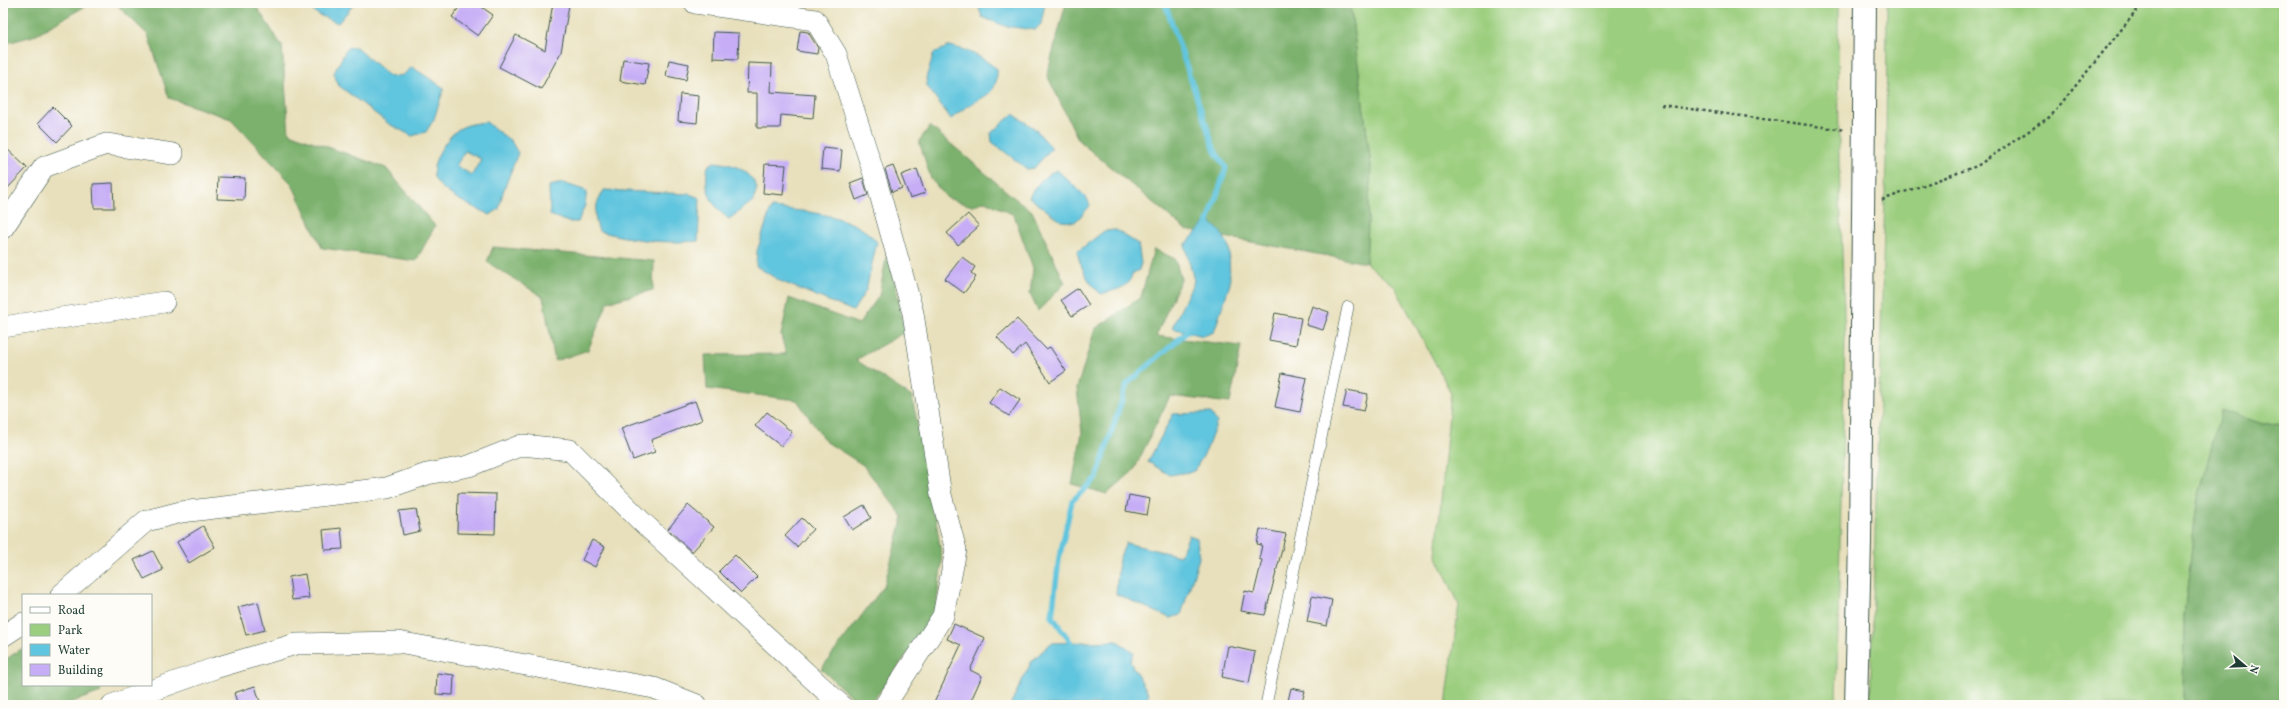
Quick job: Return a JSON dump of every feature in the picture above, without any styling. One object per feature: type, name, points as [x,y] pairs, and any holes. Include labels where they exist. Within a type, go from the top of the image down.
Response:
[{"type":"street","points":[[694,3],[815,20],[836,54],[878,187],[909,298],[941,495],[956,550],[943,616],[885,705]]},
{"type":"street","points":[[1856,705],[1860,541],[1865,3]]},
{"type":"street","points":[[3,228],[44,167],[106,144],[174,154]]},
{"type":"street","points":[[3,327],[164,302]]},
{"type":"street","points":[[62,594],[146,521],[181,512],[388,488],[427,474],[469,466],[522,445],[570,450],[641,521],[841,705]]},
{"type":"street","points":[[3,636],[22,624]]},
{"type":"street","points":[[112,705],[215,668],[296,644],[398,642],[654,688],[697,705]]},
{"type":"lane","points":[[1266,705],[1348,307]]},
{"type":"path","points":[[1862,207],[1977,166],[2051,116],[2143,3]]},
{"type":"path","points":[[1661,105],[1864,133]]},
{"type":"green space","points":[[3,3],[91,3],[33,36],[3,44]]},
{"type":"green space","points":[[115,3],[254,3],[282,46],[289,133],[386,168],[435,226],[416,261],[322,248],[292,184],[231,119],[169,98],[148,35]]},
{"type":"green space","points":[[1066,3],[1350,3],[1371,166],[1366,263],[1186,230],[1079,141],[1047,75]]},
{"type":"green space","points":[[1350,3],[1838,3],[1839,161],[1845,341],[1836,705],[1446,705],[1459,604],[1436,555],[1451,393],[1395,287],[1366,263],[1371,166]]},
{"type":"green space","points":[[1887,3],[2284,3],[2284,423],[2262,424],[2221,411],[2197,503],[2184,616],[2183,705],[1870,705],[1886,161]]},
{"type":"green space","points":[[930,126],[1012,196],[1032,211],[1065,283],[1038,311],[1030,294],[1033,268],[1014,215],[985,201],[972,206],[947,198],[931,179],[919,141]]},
{"type":"green space","points":[[493,247],[654,261],[653,290],[608,302],[588,350],[555,361],[543,297],[487,262]]},
{"type":"green space","points":[[888,248],[905,332],[856,360],[912,397],[933,498],[942,561],[935,616],[870,705],[860,705],[821,669],[884,586],[903,517],[863,465],[825,441],[797,400],[707,389],[705,355],[786,354],[781,335],[789,298],[859,324],[879,296]]},
{"type":"green space","points":[[1154,249],[1175,259],[1181,279],[1156,336],[1241,346],[1230,403],[1170,396],[1134,470],[1107,494],[1072,484],[1082,433],[1077,388],[1095,329],[1141,297]]},
{"type":"green space","points":[[2221,410],[2262,424],[2284,423],[2284,705],[2183,705],[2184,616],[2197,503]]},
{"type":"green space","points":[[22,649],[22,686],[98,686],[101,692],[64,705],[3,705],[3,661]]},
{"type":"water","points":[[301,3],[355,3],[338,23],[319,15]]},
{"type":"water","points":[[986,3],[1045,3],[1041,24],[1035,30],[1005,26],[982,17],[979,8]]},
{"type":"water","points":[[950,46],[975,54],[997,69],[997,78],[993,89],[984,97],[966,107],[951,119],[927,86],[926,78],[934,53]]},
{"type":"water","points":[[356,47],[390,77],[403,75],[412,67],[444,88],[434,119],[426,132],[412,136],[389,124],[338,85],[334,73],[347,48]]},
{"type":"water","points":[[1013,114],[1034,128],[1052,148],[1034,168],[1027,169],[992,142],[991,133]]},
{"type":"water","points":[[486,122],[511,141],[518,153],[503,192],[499,209],[490,215],[461,201],[447,192],[436,181],[434,175],[434,168],[439,153],[449,138],[462,127]],"holes":[[[465,151],[481,159],[472,175],[456,166]]]},
{"type":"water","points":[[714,162],[728,164],[745,172],[750,176],[757,188],[753,201],[729,219],[717,208],[708,189],[708,166]]},
{"type":"water","points":[[1057,170],[1087,198],[1090,206],[1075,222],[1061,221],[1029,197],[1034,188],[1041,181]]},
{"type":"water","points":[[563,183],[587,191],[585,205],[578,222],[568,222],[550,215],[549,186]]},
{"type":"water","points":[[604,190],[689,194],[700,198],[698,241],[673,242],[648,240],[623,237],[599,231],[595,215],[598,201]]},
{"type":"water","points":[[771,208],[813,213],[842,220],[856,225],[877,242],[866,290],[853,311],[780,281],[756,266],[757,251]]},
{"type":"water","points":[[1208,220],[1220,231],[1229,247],[1230,284],[1214,332],[1203,336],[1172,328],[1194,281],[1185,245]]},
{"type":"water","points":[[1116,230],[1138,244],[1141,263],[1139,270],[1133,273],[1128,283],[1117,290],[1101,294],[1092,285],[1086,275],[1077,252],[1104,231]]},
{"type":"water","points":[[1211,413],[1217,422],[1206,451],[1194,471],[1170,475],[1148,462],[1173,414]]},
{"type":"water","points":[[1189,535],[1197,538],[1199,558],[1181,615],[1170,618],[1116,594],[1119,559],[1126,543],[1180,556]]},
{"type":"water","points":[[1117,641],[1134,652],[1130,662],[1149,694],[1143,705],[1010,705],[1032,661],[1051,643]]},
{"type":"building","points":[[462,3],[476,3],[493,15],[478,36],[452,17]]},
{"type":"building","points":[[553,3],[569,5],[561,52],[541,89],[499,67],[516,35],[545,50]]},
{"type":"building","points":[[800,31],[808,32],[818,48],[817,54],[797,51]]},
{"type":"building","points":[[714,32],[739,33],[738,59],[713,58]]},
{"type":"building","points":[[623,59],[649,63],[645,85],[620,81]]},
{"type":"building","points":[[669,60],[689,64],[686,80],[666,76]]},
{"type":"building","points":[[748,63],[772,64],[771,92],[815,95],[813,118],[781,115],[780,128],[757,128],[757,93],[747,93]]},
{"type":"building","points":[[680,94],[699,96],[697,123],[678,121]]},
{"type":"building","points":[[53,107],[72,126],[57,142],[38,123]]},
{"type":"building","points":[[3,145],[27,168],[3,193]]},
{"type":"building","points":[[823,148],[842,150],[840,171],[821,169]]},
{"type":"building","points":[[765,164],[786,165],[783,195],[763,193]]},
{"type":"building","points":[[893,166],[902,188],[892,192],[885,169]]},
{"type":"building","points":[[917,169],[925,193],[910,198],[901,175]]},
{"type":"building","points":[[218,177],[245,178],[244,200],[217,199]]},
{"type":"building","points":[[863,178],[868,195],[856,200],[850,183]]},
{"type":"building","points":[[113,183],[114,208],[94,208],[93,184]]},
{"type":"building","points":[[968,214],[979,226],[958,245],[947,233]]},
{"type":"building","points":[[962,257],[975,267],[971,273],[976,277],[964,293],[945,279]]},
{"type":"building","points":[[1078,288],[1089,305],[1072,316],[1061,300]]},
{"type":"building","points":[[1312,306],[1329,312],[1323,330],[1306,325]]},
{"type":"building","points":[[1275,313],[1301,318],[1296,345],[1269,340]]},
{"type":"building","points":[[1017,319],[1046,349],[1050,347],[1066,371],[1050,382],[1025,344],[1013,355],[997,337]]},
{"type":"building","points":[[1282,373],[1307,378],[1300,412],[1275,407]]},
{"type":"building","points":[[1000,387],[1020,400],[1009,416],[989,403]]},
{"type":"building","points":[[1347,390],[1368,394],[1364,411],[1343,407]]},
{"type":"building","points":[[695,401],[702,420],[651,440],[655,452],[633,460],[621,428]]},
{"type":"building","points":[[767,412],[792,432],[781,446],[755,426]]},
{"type":"building","points":[[458,493],[496,494],[495,534],[457,533]]},
{"type":"building","points":[[1129,495],[1150,499],[1147,515],[1126,511]]},
{"type":"building","points":[[688,505],[714,527],[692,552],[668,529]]},
{"type":"building","points":[[864,505],[871,518],[852,530],[844,517]]},
{"type":"building","points":[[416,509],[420,531],[403,535],[399,511]]},
{"type":"building","points":[[802,518],[813,529],[797,547],[785,536]]},
{"type":"building","points":[[203,526],[215,547],[189,563],[177,542]]},
{"type":"building","points":[[341,528],[343,549],[325,550],[323,530]]},
{"type":"building","points":[[1260,529],[1286,534],[1265,615],[1241,611],[1245,591],[1254,593],[1262,560],[1259,559],[1262,545],[1257,544]]},
{"type":"building","points":[[592,540],[605,547],[595,567],[582,560]]},
{"type":"building","points":[[153,551],[163,570],[144,579],[134,560]]},
{"type":"building","points":[[735,555],[757,577],[741,593],[719,571]]},
{"type":"building","points":[[305,574],[309,598],[292,600],[289,577]]},
{"type":"building","points":[[1312,596],[1332,600],[1327,626],[1307,622]]},
{"type":"building","points":[[258,602],[265,630],[246,635],[238,607]]},
{"type":"building","points":[[954,624],[985,638],[970,670],[982,676],[969,705],[933,705],[961,645],[947,639]]},
{"type":"building","points":[[1228,646],[1255,652],[1249,683],[1222,677]]},
{"type":"building","points":[[437,673],[454,675],[453,695],[436,694]]},
{"type":"building","points":[[255,686],[261,705],[238,705],[234,693]]},
{"type":"building","points":[[1291,688],[1305,691],[1301,705],[1287,705]]},
{"type":"waterway","points":[[1165,3],[1215,151],[1226,168],[1207,225]]},
{"type":"waterway","points":[[1074,647],[1052,616],[1059,559],[1072,501],[1097,477],[1127,384],[1187,332],[1188,324]]}]
